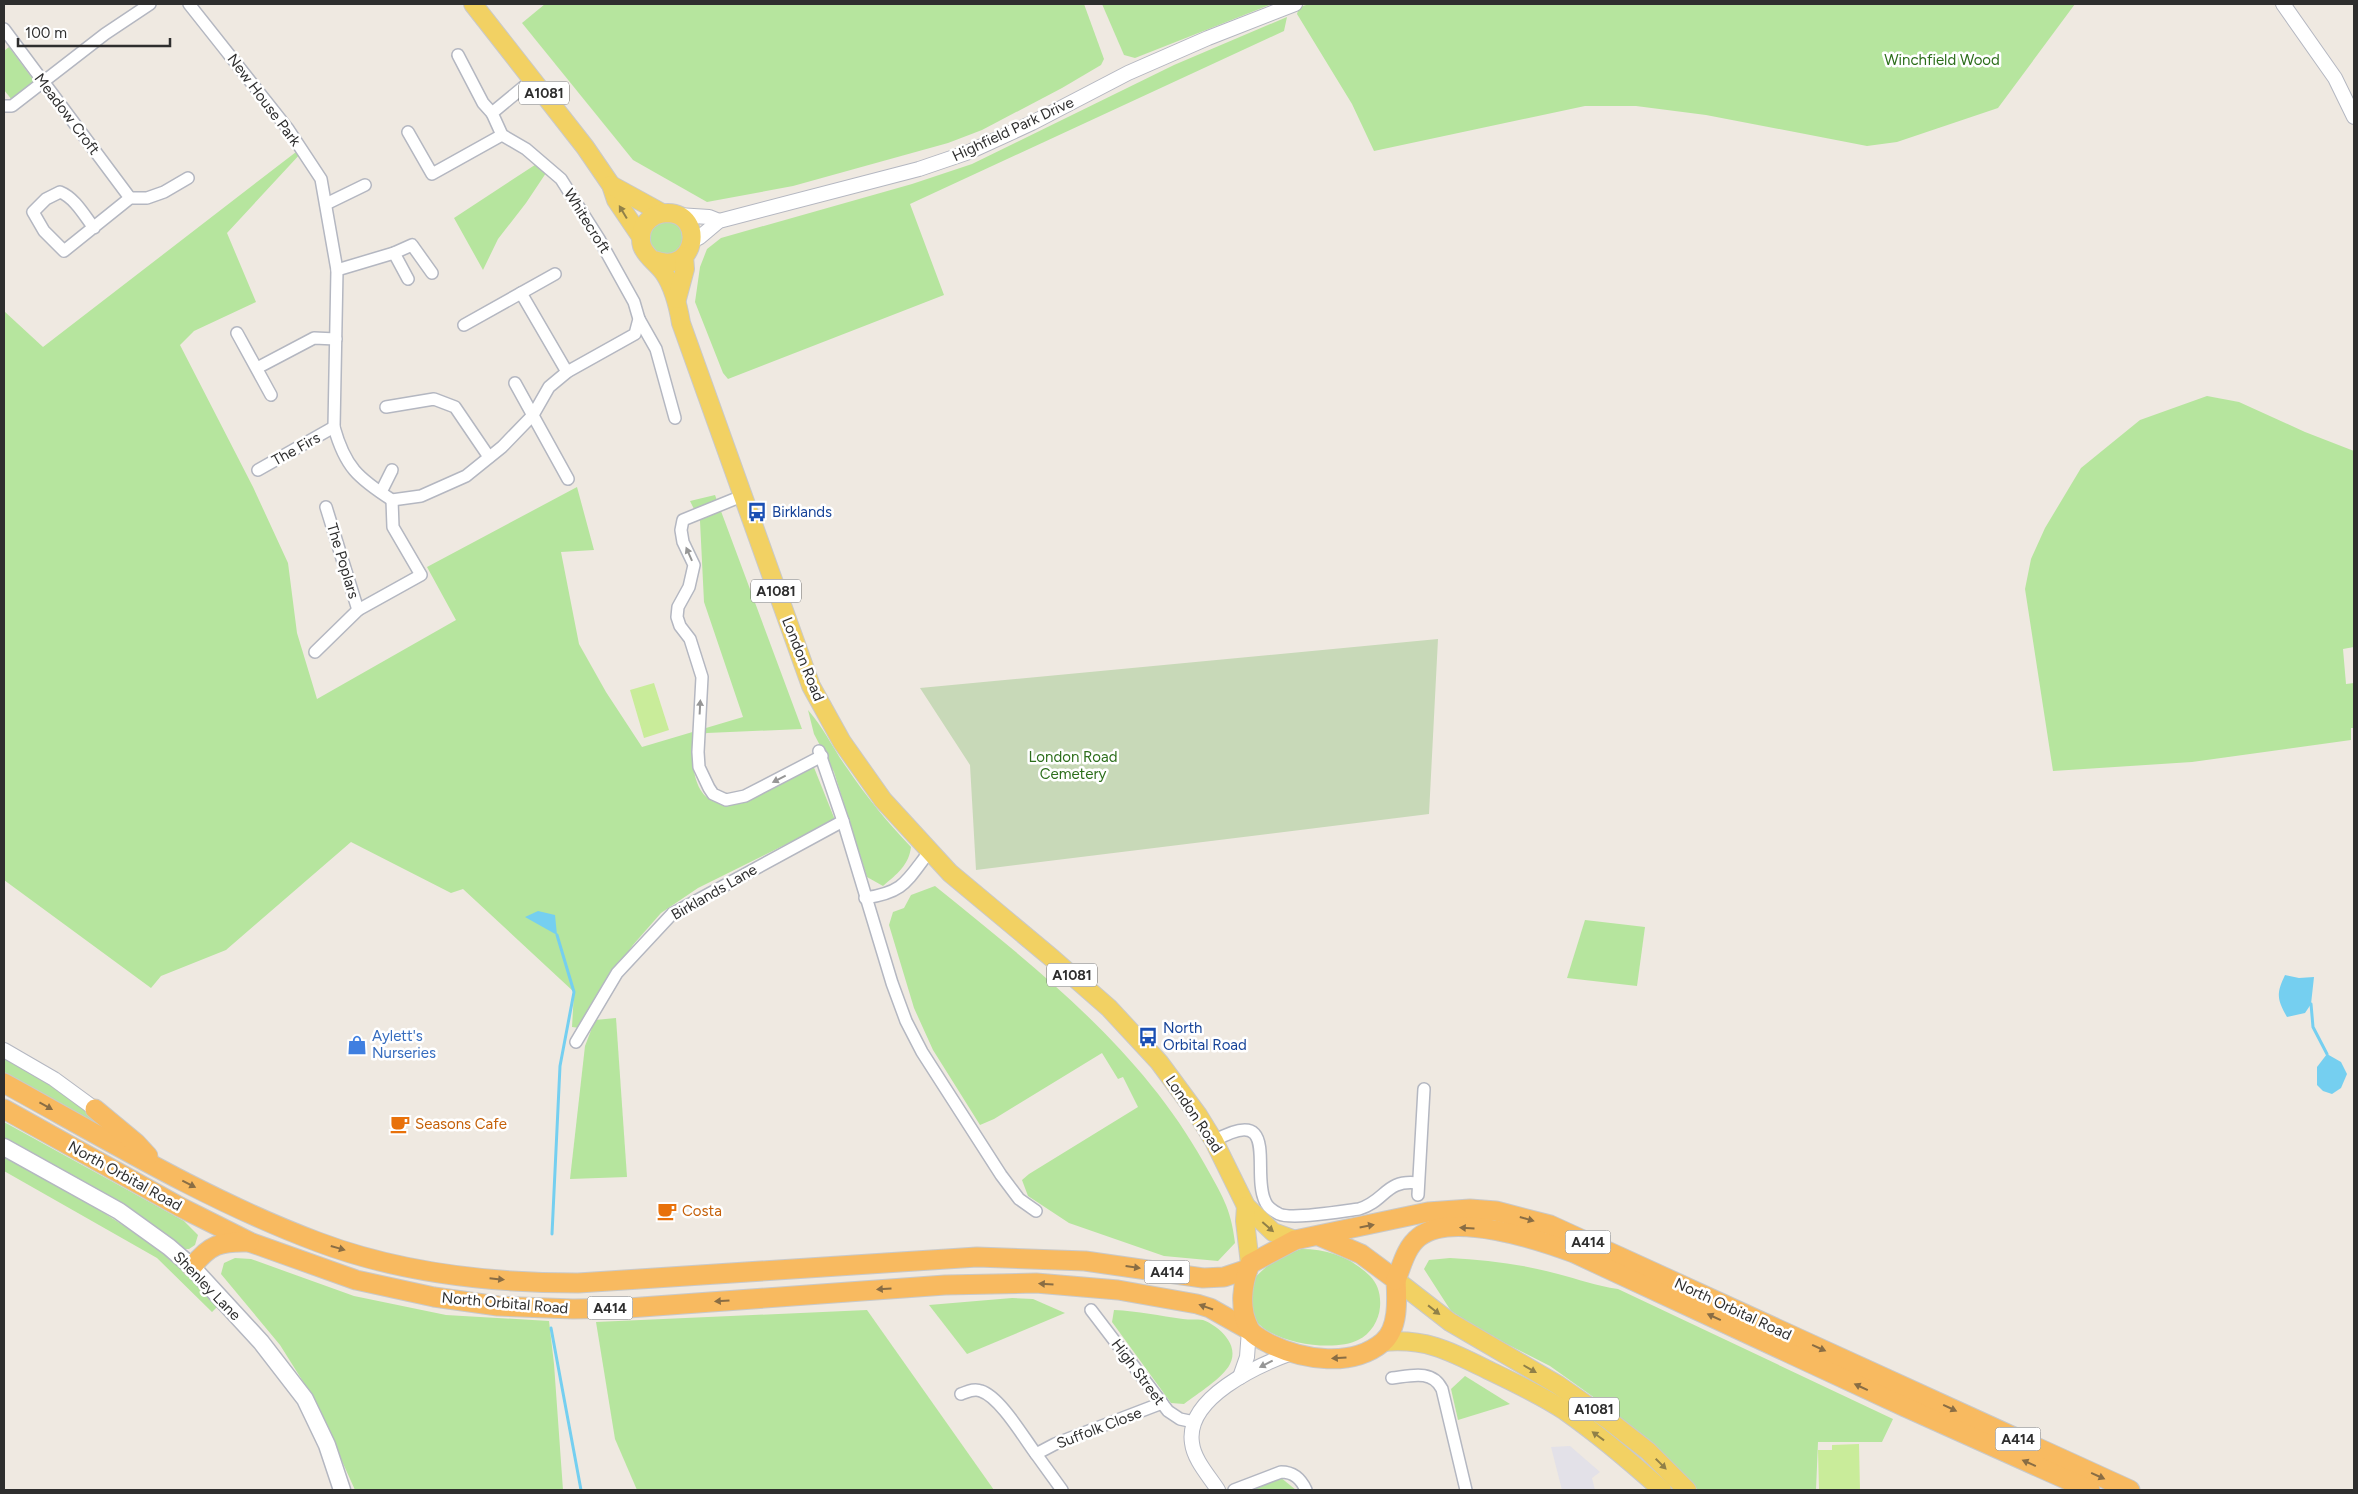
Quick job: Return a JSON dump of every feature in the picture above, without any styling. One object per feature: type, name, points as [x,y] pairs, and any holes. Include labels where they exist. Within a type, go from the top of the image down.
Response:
[{"type":"highway","name":"North Orbital Road","points":[[4,1083],[160,1169],[248,1214],[319,1243],[377,1260],[423,1270],[520,1282],[578,1283],[977,1257],[1085,1261],[1203,1278],[1224,1277],[1249,1267]]},
{"type":"highway","name":"North Orbital Road","points":[[4,1109],[180,1207],[252,1243],[356,1280],[434,1297],[498,1306],[559,1309],[628,1308],[945,1285],[1036,1283],[1118,1290],[1197,1304],[1210,1308],[1249,1330]]},
{"type":"highway","points":[[95,1109],[136,1143],[160,1169]]},
{"type":"highway","points":[[180,1207],[203,1232],[204,1252]]},
{"type":"highway","name":"North Orbital Road","points":[[1319,1236],[1405,1217],[1451,1210],[1496,1212],[1550,1225],[2130,1490]]},
{"type":"highway","name":"North Orbital Road","points":[[1396,1280],[1412,1243],[1427,1232],[1457,1227],[1516,1233],[1582,1257],[1905,1407],[2090,1490]]},
{"type":"highway","points":[[1319,1236],[1360,1254],[1396,1280],[1396,1310],[1391,1328],[1383,1342],[1366,1352],[1351,1357],[1323,1359],[1292,1354],[1266,1342],[1249,1330],[1243,1303],[1249,1267],[1295,1240],[1319,1236]]},
{"type":"highway","points":[[192,1268],[204,1252],[229,1242],[252,1243]]},
{"type":"main road","name":"London Road","points":[[474,4],[533,79],[611,185],[620,207],[641,237],[642,246],[646,254],[654,260],[663,272],[677,299],[681,323],[811,686],[842,742],[883,800],[929,852],[975,896],[1054,959],[1109,1008],[1158,1062],[1198,1115],[1214,1140],[1246,1206],[1273,1232],[1295,1240]]},
{"type":"main road","name":"London Road","points":[[611,185],[688,225],[688,249],[677,299]]},
{"type":"main road","points":[[641,237],[643,226],[650,218],[670,214]]},
{"type":"main road","points":[[654,260],[669,263],[688,249]]},
{"type":"main road","name":"Shenley Lane","points":[[4,1147],[119,1212],[169,1247],[192,1268],[261,1342],[305,1399],[327,1445],[342,1490]]},
{"type":"main road","name":"London Road","points":[[1246,1206],[1245,1221],[1249,1267]]},
{"type":"main road","name":"A1081","points":[[1396,1280],[1450,1322],[1558,1385],[1607,1419],[1648,1451],[1687,1490]]},
{"type":"main road","name":"A1081","points":[[1383,1342],[1414,1341],[1441,1347],[1499,1375],[1563,1410],[1618,1451],[1662,1490]]},
{"type":"street","points":[[4,106],[12,106],[105,34],[150,4]]},
{"type":"street","name":"New House Park","points":[[189,4],[288,129],[321,179],[337,270],[334,427],[341,452],[358,476],[392,500]]},
{"type":"street","name":"Highfield Park Drive","points":[[688,249],[719,221],[919,169],[969,152],[1032,123],[1128,73],[1208,38],[1295,4]]},
{"type":"street","points":[[2282,4],[2335,78],[2354,117]]},
{"type":"street","name":"Meadow Croft","points":[[6,36],[130,198]]},
{"type":"street","points":[[408,132],[432,174],[502,135],[492,113],[483,103],[458,55]]},
{"type":"street","points":[[492,113],[533,79]]},
{"type":"street","name":"Whitecroft","points":[[502,135],[526,149],[561,179],[599,239],[634,302],[639,319]]},
{"type":"street","points":[[94,228],[75,203],[67,195],[60,192],[46,199],[33,212],[44,231],[64,252],[94,228],[130,198],[147,198],[164,192],[188,178]]},
{"type":"street","points":[[326,204],[365,184]]},
{"type":"street","name":"Highfield Park Drive","points":[[670,214],[709,218],[719,221]]},
{"type":"street","points":[[337,270],[394,253],[412,244],[432,273]]},
{"type":"street","points":[[394,253],[408,279]]},
{"type":"street","points":[[464,325],[555,274]]},
{"type":"street","points":[[521,293],[567,372]]},
{"type":"street","points":[[392,500],[421,496],[466,476],[502,447],[533,415],[549,387],[567,372],[635,334],[639,319]]},
{"type":"street","points":[[639,319],[656,349],[675,418]]},
{"type":"street","points":[[237,333],[271,395]]},
{"type":"street","points":[[257,368],[314,338],[336,339]]},
{"type":"street","points":[[515,383],[568,479]]},
{"type":"street","points":[[386,407],[434,399],[455,407],[489,457]]},
{"type":"street","name":"The Firs","points":[[258,470],[334,427]]},
{"type":"street","points":[[381,492],[392,470]]},
{"type":"street","points":[[742,496],[684,520],[681,530],[694,565],[689,587],[678,607],[677,617],[680,626],[690,639],[702,678],[699,767],[713,794],[726,800],[745,796],[820,754],[843,821],[865,898],[903,1014],[922,1052],[1001,1175],[1019,1199],[1036,1210]]},
{"type":"street","name":"The Poplars","points":[[326,507],[358,610],[421,575],[393,527],[392,500]]},
{"type":"street","points":[[315,652],[358,610]]},
{"type":"street","name":"Birklands Lane","points":[[576,1042],[617,972],[672,914],[843,821]]},
{"type":"street","points":[[865,898],[891,893],[898,889],[929,852]]},
{"type":"street","points":[[4,1050],[54,1079],[95,1109]]},
{"type":"street","points":[[1418,1195],[1422,1163],[1424,1089]]},
{"type":"street","points":[[1214,1140],[1235,1130],[1250,1132],[1256,1136],[1260,1147],[1264,1201],[1268,1207],[1281,1215],[1368,1207],[1392,1186],[1400,1182],[1418,1183]]},
{"type":"street","name":"High Street","points":[[1091,1310],[1162,1403],[1174,1416],[1194,1422]]},
{"type":"street","points":[[1240,1377],[1246,1357],[1249,1330]]},
{"type":"street","points":[[1218,1490],[1192,1446],[1194,1422],[1205,1404],[1240,1377],[1272,1360],[1292,1354]]},
{"type":"street","points":[[1392,1378],[1425,1375],[1438,1382],[1466,1490]]},
{"type":"street","name":"Suffolk Close","points":[[962,1394],[971,1390],[981,1390],[1000,1406],[1062,1490]]},
{"type":"street","name":"Suffolk Close","points":[[1036,1454],[1055,1444],[1162,1403]]},
{"type":"street","points":[[1234,1490],[1281,1472],[1288,1472],[1301,1480],[1306,1490]]},
{"type":"shaded area","points":[[1570,1446],[1600,1472],[1592,1478],[1595,1490],[1562,1490],[1551,1447]]},
{"type":"green space","points":[[545,4],[1084,4],[1104,59],[1101,65],[1062,88],[982,130],[948,143],[793,186],[707,202],[633,160],[522,23]]},
{"type":"green space","points":[[1102,4],[1272,4],[1135,58],[1124,55]]},
{"type":"green space","name":"Winchfield Wood","points":[[1310,4],[2075,4],[1998,108],[1897,142],[1867,146],[1706,115],[1636,106],[1585,106],[1374,151],[1352,104],[1297,14],[1299,7]]},
{"type":"green space","points":[[1287,17],[1284,31],[910,204],[944,295],[728,379],[723,373],[695,302],[700,267],[707,249],[721,238],[912,184],[972,164],[1174,65]]},
{"type":"green space","points":[[9,47],[35,82],[12,100],[4,90],[4,51]]},
{"type":"green space","points":[[296,152],[302,152],[227,233],[256,302],[194,331],[180,345],[253,487],[288,563],[297,633],[317,699],[456,620],[427,567],[577,487],[594,550],[561,552],[579,644],[606,692],[642,747],[743,717],[704,602],[700,521],[690,501],[715,495],[802,729],[707,733],[693,739],[693,767],[701,791],[713,801],[728,804],[746,800],[764,793],[813,765],[835,820],[698,888],[661,913],[633,945],[596,998],[580,1028],[572,1027],[574,992],[463,889],[451,893],[351,842],[226,950],[161,976],[151,988],[4,880],[4,311],[43,347]]},
{"type":"green space","points":[[541,161],[548,170],[526,203],[498,239],[483,270],[454,218]]},
{"type":"green space","points":[[667,220],[679,226],[685,238],[679,250],[667,256],[655,250],[649,238],[655,226]]},
{"type":"green space","points":[[2207,396],[2239,402],[2305,432],[2354,451],[2354,647],[2343,649],[2346,684],[2354,683],[2354,728],[2351,728],[2351,740],[2192,762],[2053,771],[2025,589],[2031,559],[2045,528],[2081,468],[2140,420]]},
{"type":"green space","name":"London Road Cemetery","points":[[1438,639],[1429,814],[976,870],[970,765],[920,688]]},
{"type":"green space","points":[[654,683],[669,730],[644,738],[630,690]]},
{"type":"green space","points":[[808,710],[862,789],[911,847],[905,864],[883,886],[867,877],[834,772],[814,734]]},
{"type":"green space","points":[[935,886],[1048,979],[1083,1012],[1117,1046],[1178,1121],[1220,1192],[1231,1220],[1235,1243],[1218,1261],[1164,1256],[1069,1223],[1028,1196],[1022,1180],[1029,1174],[1138,1107],[1123,1077],[1118,1079],[1102,1053],[994,1119],[980,1125],[933,1050],[914,1008],[889,925],[893,912],[904,908],[911,895]]},
{"type":"green space","points":[[1585,920],[1645,927],[1637,986],[1567,978]]},
{"type":"green space","points":[[616,1018],[627,1177],[570,1179],[585,1046],[595,1020]]},
{"type":"green space","points":[[4,1054],[27,1067],[101,1118],[97,1125],[4,1072]]},
{"type":"green space","points":[[4,1122],[184,1221],[198,1235],[195,1245],[189,1249],[182,1249],[162,1233],[118,1204],[4,1141]]},
{"type":"green space","points":[[4,1154],[62,1186],[146,1240],[175,1262],[218,1306],[212,1312],[157,1258],[4,1171]]},
{"type":"green space","points":[[1301,1249],[1311,1249],[1338,1255],[1363,1269],[1373,1279],[1379,1294],[1379,1312],[1374,1326],[1363,1337],[1347,1344],[1316,1345],[1299,1343],[1268,1331],[1257,1323],[1250,1309],[1251,1282],[1273,1262]]},
{"type":"green space","points":[[235,1258],[251,1259],[354,1296],[446,1315],[549,1321],[563,1490],[355,1490],[314,1399],[280,1345],[221,1274],[224,1263]]},
{"type":"green space","points":[[1450,1258],[1518,1265],[1618,1289],[1893,1419],[1882,1442],[1818,1442],[1816,1490],[1698,1490],[1644,1438],[1592,1396],[1550,1366],[1489,1335],[1451,1311],[1424,1269],[1429,1260]]},
{"type":"green space","points":[[1012,1298],[1033,1299],[1065,1313],[967,1354],[929,1305]]},
{"type":"green space","points":[[867,1310],[994,1490],[637,1490],[615,1439],[596,1322]]},
{"type":"green space","points":[[1114,1310],[1203,1320],[1221,1332],[1230,1343],[1232,1357],[1230,1364],[1216,1380],[1184,1404],[1171,1403],[1112,1322]]},
{"type":"green space","points":[[1465,1376],[1510,1404],[1458,1420],[1451,1389]]},
{"type":"green space","points":[[1859,1444],[1860,1490],[1819,1490],[1818,1450],[1832,1450],[1832,1445]]},
{"type":"green space","points":[[1280,1477],[1296,1490],[1251,1490]]},
{"type":"water","points":[[538,911],[555,915],[557,935],[525,917]]},
{"type":"water","points":[[2285,975],[2299,978],[2314,977],[2311,1004],[2305,1013],[2287,1017],[2279,996],[2280,987]]},
{"type":"water","points":[[2327,1054],[2341,1062],[2347,1074],[2341,1088],[2332,1094],[2323,1091],[2317,1085],[2317,1067]]},
{"type":"waterway","points":[[552,1234],[560,1066],[574,992],[557,935]]},
{"type":"waterway","points":[[2311,1004],[2313,1027],[2327,1054]]},
{"type":"waterway","points":[[551,1328],[581,1490]]},
{"type":"place","name":"Birklands","points":[[757,512]]},
{"type":"place","name":"North Orbital Road","points":[[1148,1037]]},
{"type":"place","name":"Aylett's Nurseries","points":[[357,1045]]},
{"type":"place","name":"Seasons Cafe","points":[[400,1124]]},
{"type":"place","name":"Costa","points":[[667,1211]]}]
